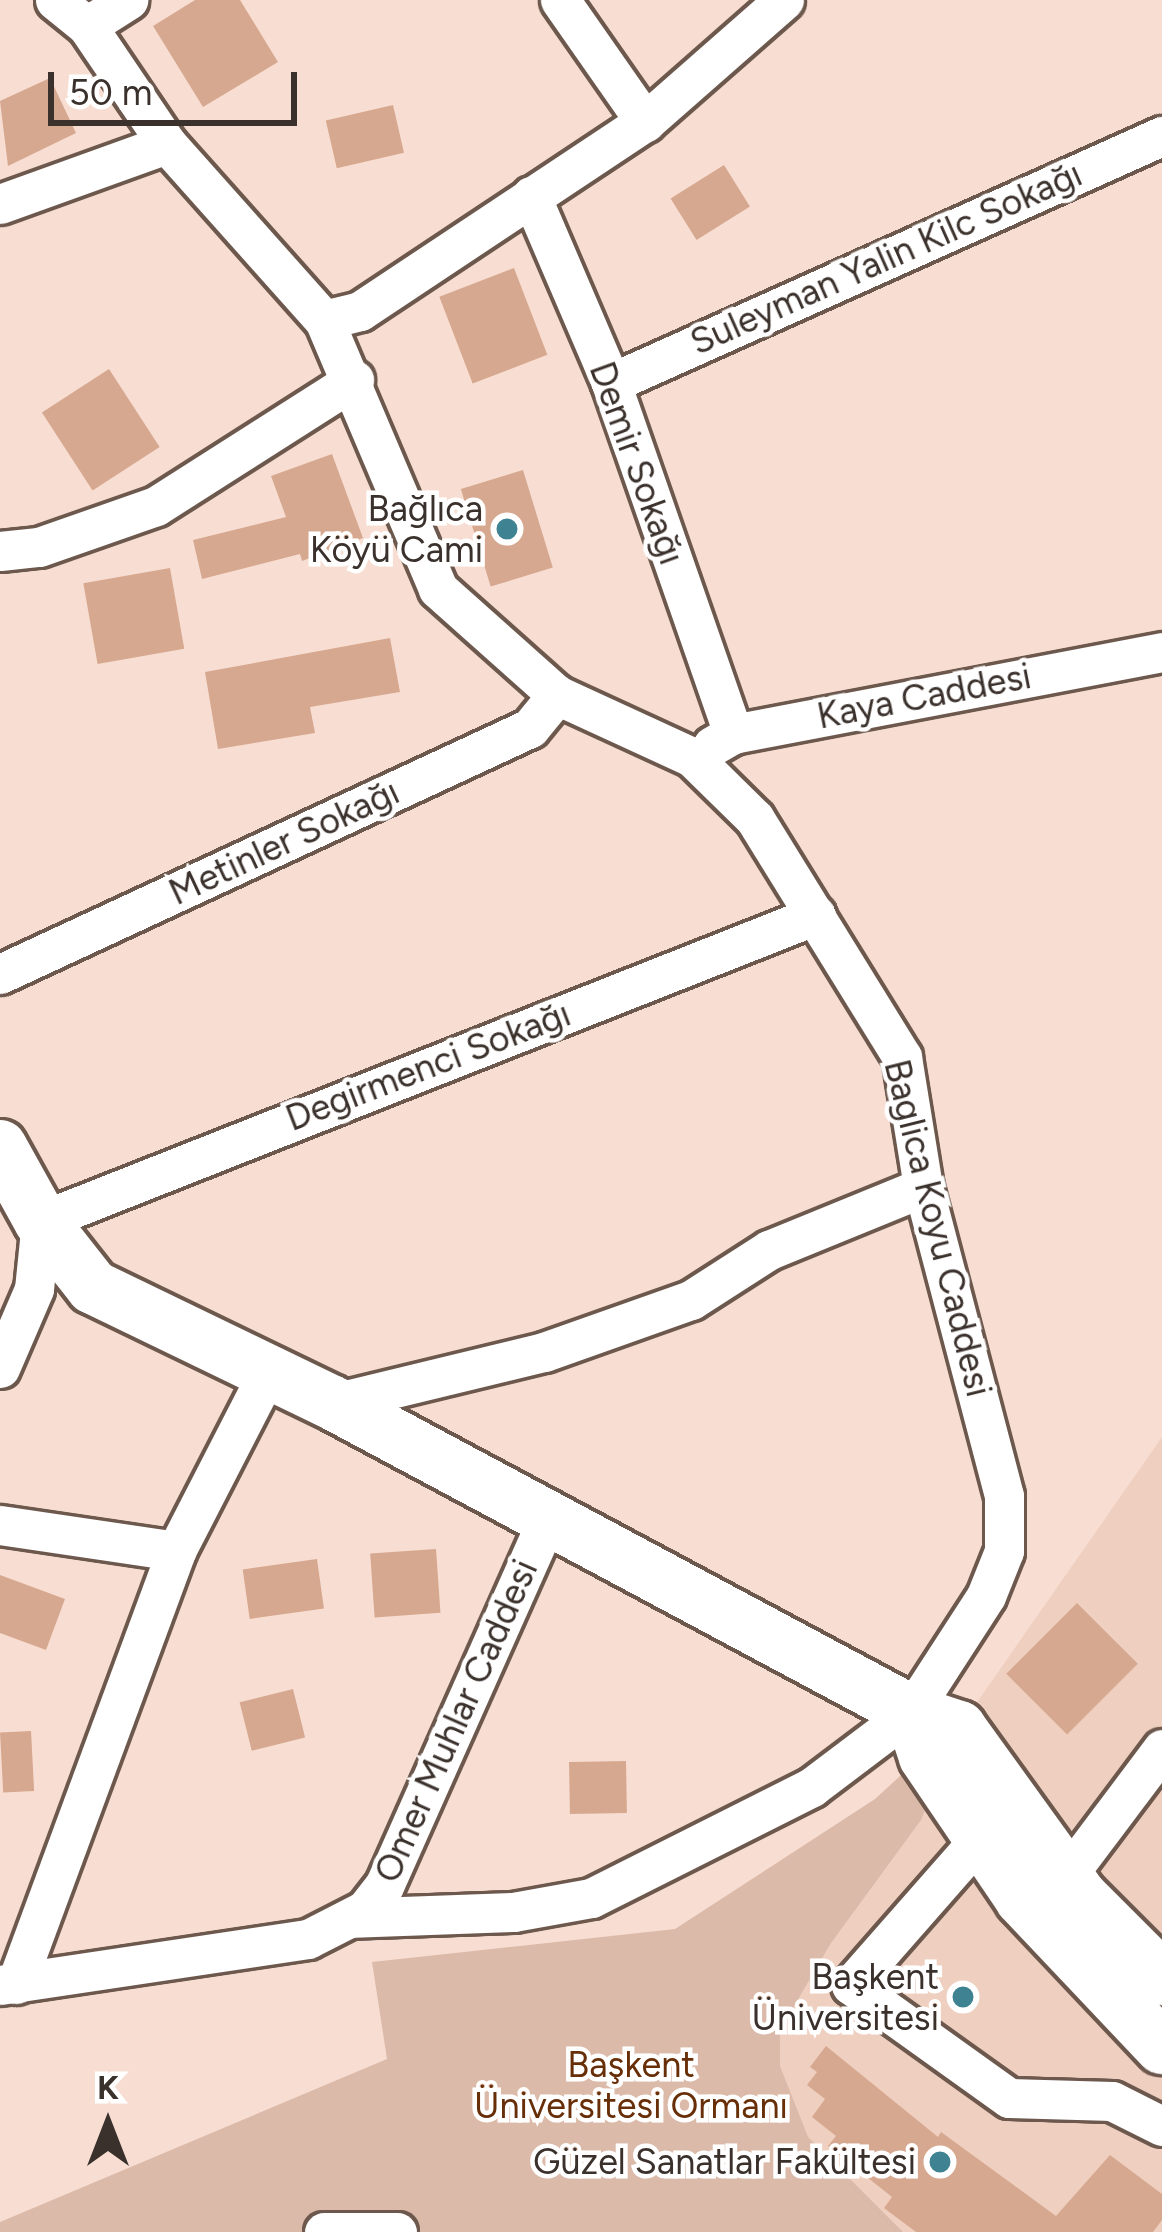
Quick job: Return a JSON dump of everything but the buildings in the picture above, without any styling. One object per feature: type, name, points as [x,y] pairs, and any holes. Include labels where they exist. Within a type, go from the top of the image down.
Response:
[{"type":"street","name":"Baglica Koyu Caddesi","points":[[56,0],[87,26],[167,144],[325,320],[438,589],[557,695],[692,758],[755,819],[816,915],[902,1057],[923,1187],[1004,1496],[1004,1551],[986,1596],[911,1712],[812,1787],[591,1898],[513,1912],[352,1918]]},
{"type":"street","points":[[87,26],[128,0]]},
{"type":"street","points":[[560,0],[645,122]]},
{"type":"street","points":[[325,320],[360,311],[645,122],[784,0]]},
{"type":"street","name":"Suleyman Yalin Kilc Sokağı","points":[[611,383],[1162,136]]},
{"type":"street","points":[[0,204],[167,144]]},
{"type":"street","name":"Demir Sokağı","points":[[531,196],[611,383],[733,734]]},
{"type":"street","points":[[0,551],[40,547],[156,506],[354,380]]},
{"type":"street","name":"Kaya Caddesi","points":[[692,758],[733,734],[1162,652]]},
{"type":"street","name":"Metinler Sokağı","points":[[0,974],[530,728],[557,695]]},
{"type":"street","name":"Degirmenci Sokağı","points":[[41,1221],[816,915]]},
{"type":"street","points":[[0,1147],[41,1221],[93,1287],[333,1402],[911,1712],[959,1728],[996,1820],[1083,1971],[1162,2047]]},
{"type":"street","points":[[333,1402],[544,1352],[691,1300],[769,1250],[923,1187]]},
{"type":"street","points":[[0,1368],[34,1289],[41,1221]]},
{"type":"street","points":[[8,1984],[176,1551],[267,1374]]},
{"type":"street","name":"Omer Muhlar Caddesi","points":[[8,1984],[241,1952],[308,1939],[352,1918],[384,1886],[549,1515]]},
{"type":"street","points":[[0,1525],[176,1551]]},
{"type":"street","points":[[1066,1877],[1162,1749]]},
{"type":"street","points":[[996,1820],[1066,1877],[1162,1978]]},
{"type":"street","points":[[996,1820],[851,1985],[1010,2098],[1112,2101],[1162,2126]]},
{"type":"street","points":[[324,2232],[397,2232]]},
{"type":"shaded area","name":"Başkent Üniversitesi","points":[[1162,1437],[1162,2232],[610,2232],[959,1728]]},
{"type":"green space","name":"Başkent Üniversitesi Ormanı","points":[[911,1766],[930,1797],[921,1820],[831,1943],[780,2030],[780,2066],[808,2137],[903,2232],[0,2232],[0,2222],[387,2059],[372,1962],[675,1929],[875,1799]]},
{"type":"place","name":"Bağlıca Köyü Cami","points":[[507,529]]},
{"type":"place","name":"Başkent Üniversitesi","points":[[963,1997]]},
{"type":"place","name":"Güzel Sanatlar Fakültesi","points":[[940,2162]]}]
